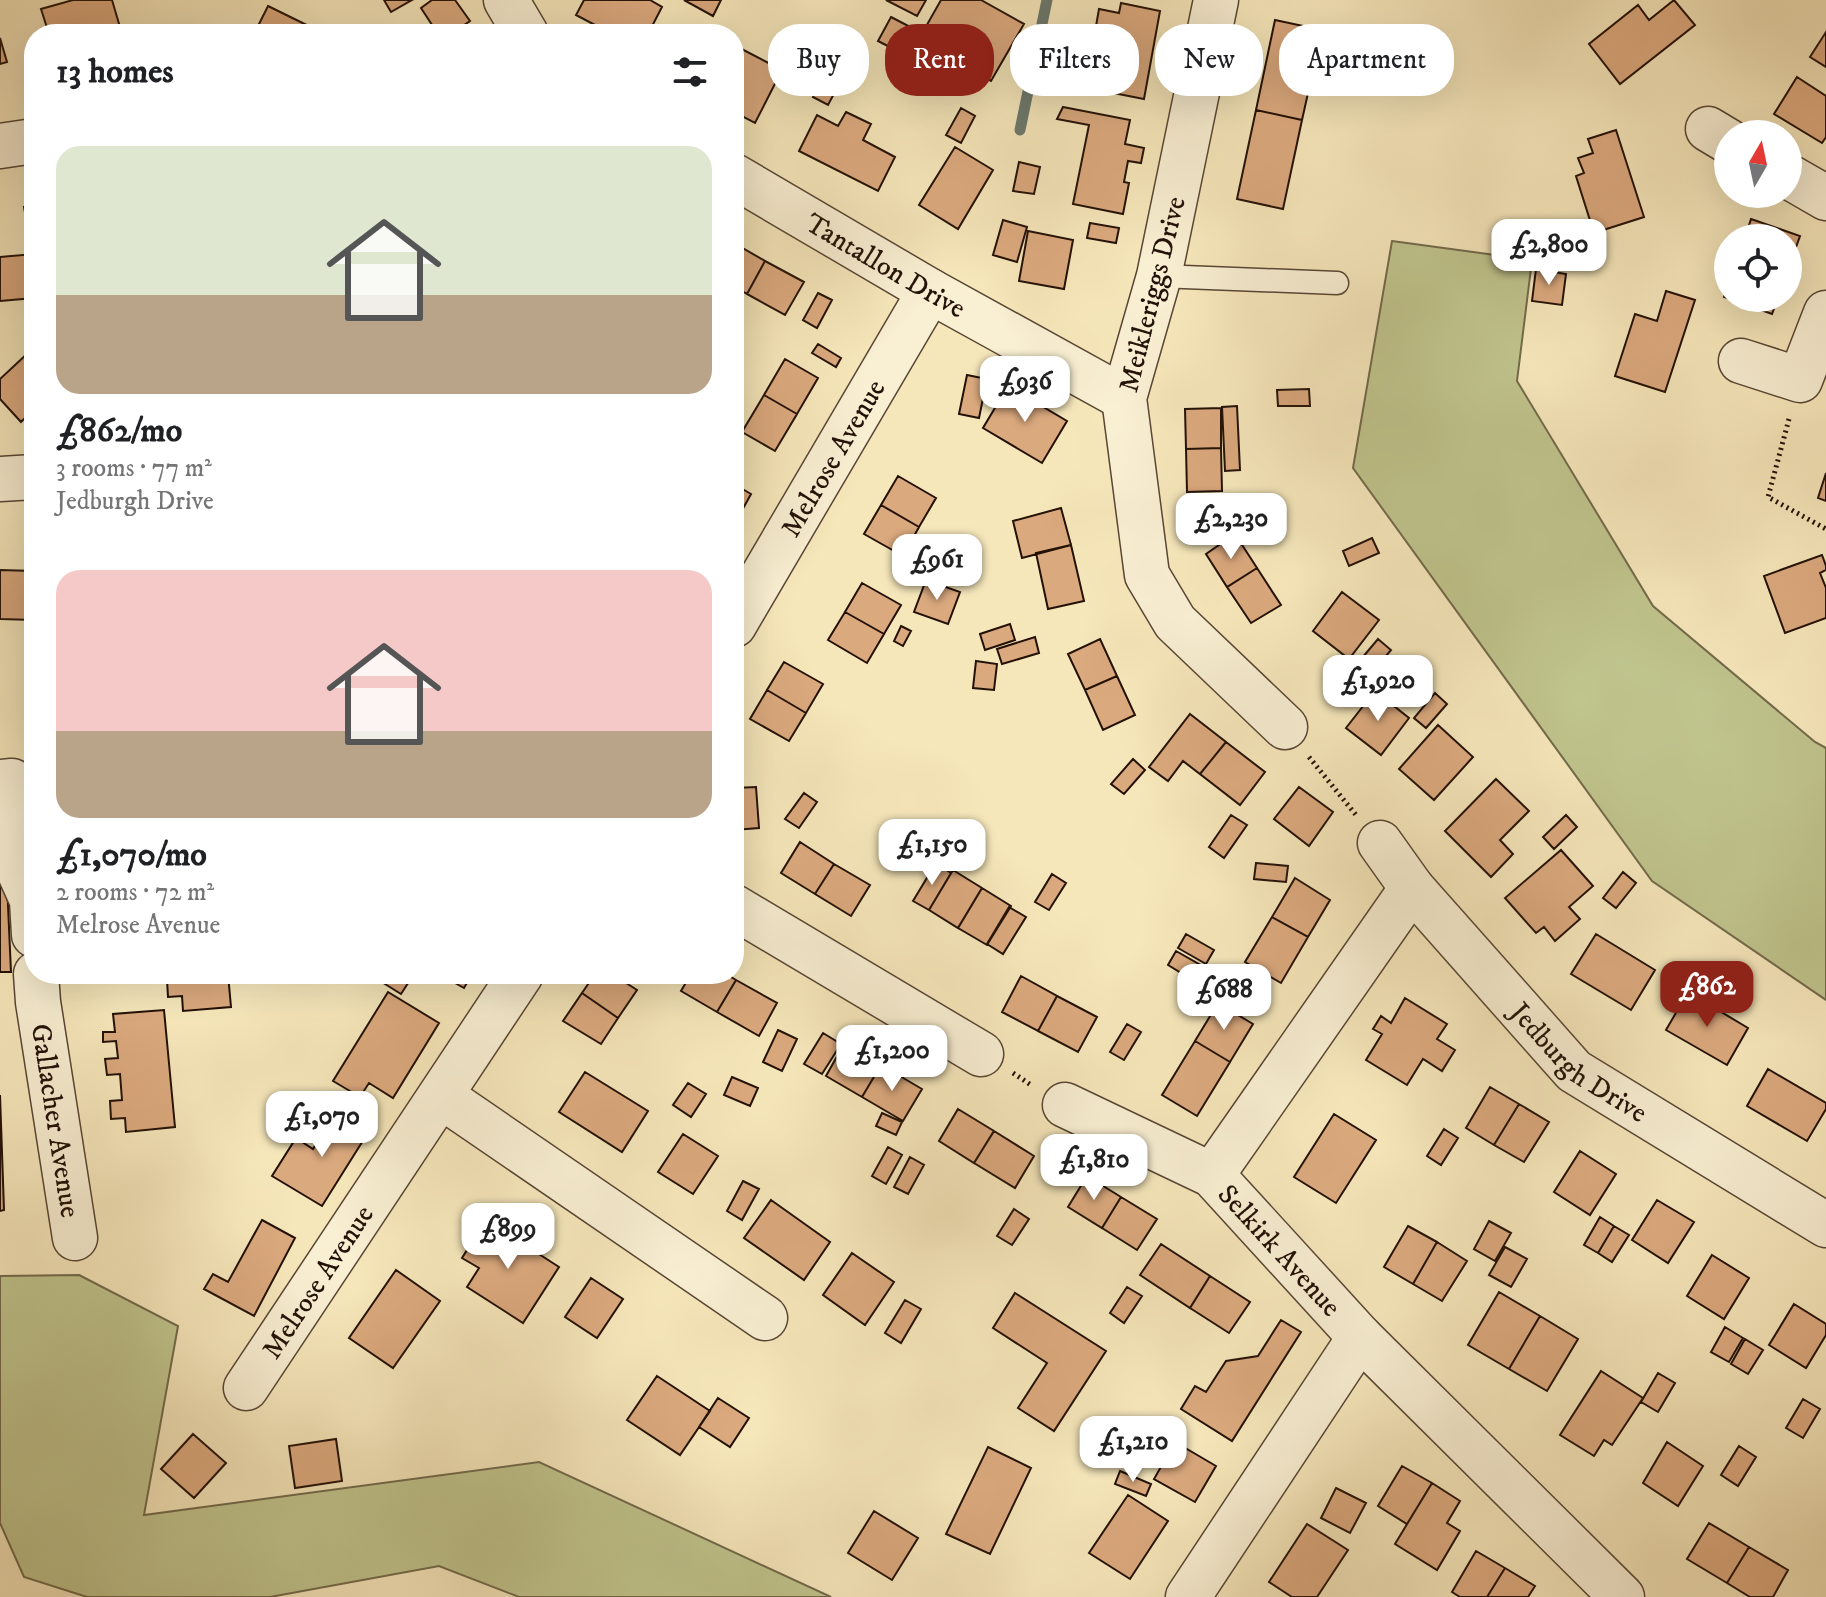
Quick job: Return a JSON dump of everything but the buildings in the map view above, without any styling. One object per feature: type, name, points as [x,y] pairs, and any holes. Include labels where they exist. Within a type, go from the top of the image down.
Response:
[{"type":"street","points":[[506,0],[520,24]]},
{"type":"street","name":"Meikleriggs Drive","points":[[1216,0],[1159,276],[1124,398],[1147,575],[1175,622],[1285,727]]},
{"type":"street","points":[[0,146],[24,142]]},
{"type":"street","name":"Tantallon Drive","points":[[744,182],[930,291],[1124,398]]},
{"type":"street","points":[[1802,184],[1826,198]]},
{"type":"street","name":"Melrose Avenue","points":[[744,608],[930,291]]},
{"type":"street","points":[[1741,361],[1800,380],[1826,313]]},
{"type":"street","points":[[0,479],[24,478]]},
{"type":"street","points":[[0,782],[12,781],[14,860],[24,887]]},
{"type":"street","name":"Jedburgh Drive","points":[[1380,843],[1412,888],[1574,1071],[1826,1225]]},
{"type":"street","points":[[1212,1175],[1412,888]]},
{"type":"street","points":[[744,913],[981,1054]]},
{"type":"street","name":"Melrose Avenue","points":[[246,1388],[514,984]]},
{"type":"street","name":"Gallacher Avenue","points":[[25,994],[75,1238]]},
{"type":"street","points":[[441,1096],[765,1318]]},
{"type":"street","name":"Selkirk Avenue","points":[[1065,1105],[1212,1175],[1360,1337],[1622,1597]]},
{"type":"street","name":"Selkirk Avenue","points":[[1188,1597],[1360,1337]]},
{"type":"lane","points":[[1159,276],[1337,283]]},
{"type":"path","points":[[1800,380],[1768,497],[1826,529]]},
{"type":"path","points":[[1285,727],[1380,843]]},
{"type":"path","points":[[981,1054],[1065,1105]]},
{"type":"green space","points":[[1392,241],[1532,260],[1517,381],[1653,606],[1826,748],[1826,1000],[1652,881],[1353,468]]},
{"type":"green space","points":[[79,1275],[178,1326],[144,1515],[539,1462],[831,1597],[519,1597],[439,1566],[270,1597],[87,1597],[24,1577],[0,1523],[0,1276]]},
{"type":"waterway","points":[[1020,130],[1047,0]]}]
